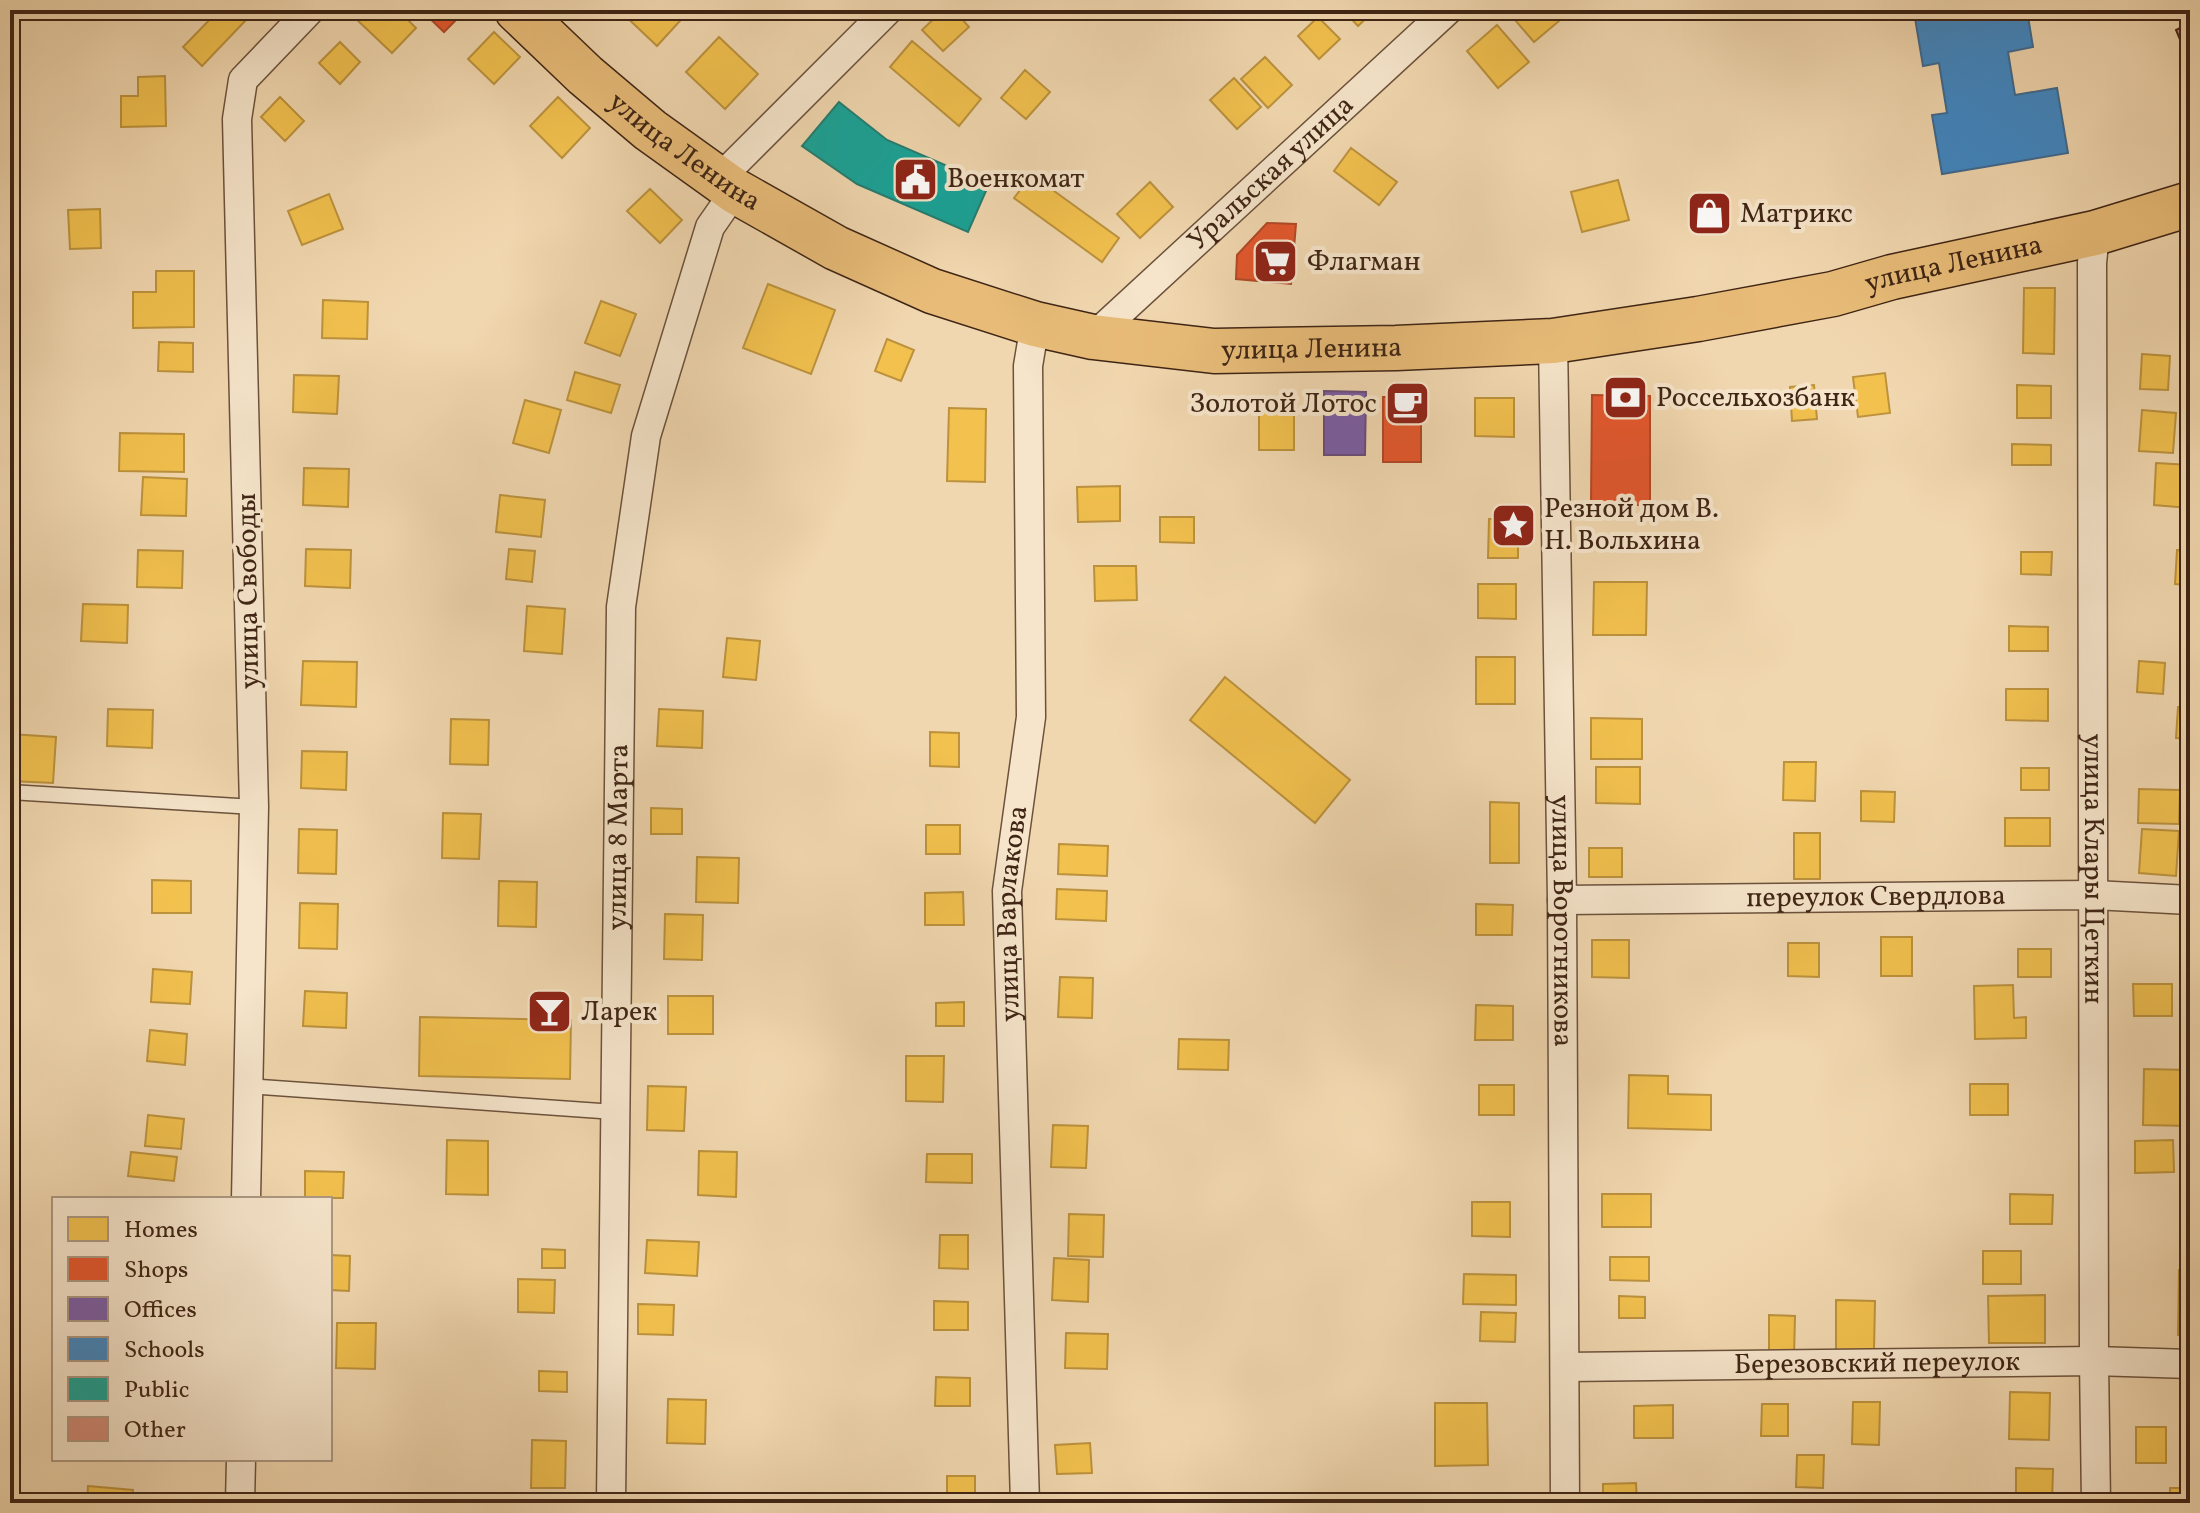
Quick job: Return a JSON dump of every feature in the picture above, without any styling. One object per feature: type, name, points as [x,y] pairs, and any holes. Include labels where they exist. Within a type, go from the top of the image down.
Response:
[{"type":"main road","name":"улица Ленина","points":[[517,10],[585,75],[650,130],[727,186],[836,248],[932,291],[1035,324],[1093,337],[1214,351],[1553,341],[1833,294],[1892,277],[2095,233],[2190,204]]},
{"type":"street","name":"улица Свободы","points":[[246,1197],[254,807],[237,119],[243,80],[310,10]]},
{"type":"street","name":"улица 8 Марта","points":[[611,1503],[621,607],[646,436],[710,227],[727,186],[888,10]]},
{"type":"street","name":"Уральская улица","points":[[1093,337],[1448,10]]},
{"type":"street","name":"улица Клары Цеткин","points":[[2095,233],[2092,263],[2096,1503]]},
{"type":"street","name":"улица Варлакова","points":[[1025,1503],[1007,891],[1031,717],[1028,366],[1035,324]]},
{"type":"street","name":"улица Воротникова","points":[[1553,341],[1562,900],[1565,1503]]},
{"type":"street","name":"переулок Свердлова","points":[[1562,900],[2094,895],[2190,900]]},
{"type":"street","name":"Березовский переулок","points":[[1565,1367],[2094,1361],[2190,1364]]},
{"type":"street","points":[[240,1503],[241,1461]]},
{"type":"lane","points":[[10,792],[254,807]]},
{"type":"lane","points":[[248,1086],[615,1112]]},
{"type":"building: Homes","points":[[219,10],[235,10],[246,20],[202,66],[183,47]]},
{"type":"building: Homes","points":[[361,10],[398,10],[416,28],[392,53],[354,17]]},
{"type":"building: Homes","points":[[619,10],[690,10],[657,46]]},
{"type":"building: Homes","points":[[943,10],[954,10],[969,27],[943,51],[922,30]]},
{"type":"building: Homes","points":[[1343,10],[1375,10],[1358,26]]},
{"type":"building: Homes","points":[[1512,10],[1549,10],[1559,21],[1534,42],[1509,13]]},
{"type":"building: Homes","points":[[1318,17],[1340,39],[1319,59],[1298,36]]},
{"type":"building: Homes","points":[[1497,25],[1529,62],[1498,88],[1467,51]]},
{"type":"building: Homes","points":[[494,32],[520,57],[494,84],[468,59]]},
{"type":"building: Homes","points":[[719,37],[758,74],[725,109],[686,72]]},
{"type":"building: Homes","points":[[912,41],[981,99],[959,126],[890,67]]},
{"type":"building: Homes","points":[[340,42],[360,62],[340,84],[319,63]]},
{"type":"building: Homes","points":[[1265,57],[1292,85],[1268,108],[1241,79]]},
{"type":"building: Homes","points":[[1025,70],[1050,92],[1026,119],[1001,98]]},
{"type":"building: Homes","points":[[165,76],[166,126],[121,127],[121,96],[138,96],[138,77]]},
{"type":"building: Homes","points":[[1234,78],[1261,107],[1237,129],[1210,100]]},
{"type":"building: Homes","points":[[280,97],[304,121],[285,141],[261,117]]},
{"type":"building: Homes","points":[[558,97],[590,128],[562,158],[530,126]]},
{"type":"building: Homes","points":[[1351,148],[1397,182],[1379,205],[1334,171]]},
{"type":"building: Homes","points":[[1032,175],[1119,238],[1102,262],[1014,198]]},
{"type":"building: Homes","points":[[1618,180],[1629,220],[1582,232],[1571,192]]},
{"type":"building: Homes","points":[[1150,182],[1173,207],[1140,238],[1117,214]]},
{"type":"building: Homes","points":[[650,189],[682,220],[660,243],[627,211]]},
{"type":"building: Homes","points":[[329,194],[343,229],[302,245],[288,211]]},
{"type":"building: Homes","points":[[100,209],[101,248],[70,249],[68,210]]},
{"type":"building: Homes","points":[[156,271],[194,271],[194,327],[133,328],[133,292],[156,292]]},
{"type":"building: Homes","points":[[768,284],[835,310],[811,374],[743,348]]},
{"type":"building: Homes","points":[[2024,288],[2055,288],[2054,354],[2023,353]]},
{"type":"building: Homes","points":[[323,300],[368,302],[367,339],[322,338]]},
{"type":"building: Homes","points":[[601,301],[636,314],[620,356],[585,343]]},
{"type":"building: Homes","points":[[887,339],[914,350],[901,381],[875,371]]},
{"type":"building: Homes","points":[[159,342],[193,343],[193,372],[158,371]]},
{"type":"building: Homes","points":[[2142,354],[2170,356],[2168,390],[2140,389]]},
{"type":"building: Homes","points":[[575,372],[620,385],[611,413],[567,400]]},
{"type":"building: Homes","points":[[1885,373],[1890,413],[1858,417],[1853,377]]},
{"type":"building: Homes","points":[[294,375],[339,376],[337,414],[293,412]]},
{"type":"building: Homes","points":[[1814,385],[1817,419],[1792,421],[1790,387]]},
{"type":"building: Homes","points":[[2017,385],[2051,386],[2051,418],[2017,418]]},
{"type":"building: Homes","points":[[1475,398],[1514,398],[1514,437],[1475,436]]},
{"type":"building: Homes","points":[[525,400],[561,410],[549,453],[513,443]]},
{"type":"building: Homes","points":[[1259,406],[1294,406],[1294,450],[1259,450]]},
{"type":"building: Homes","points":[[949,408],[986,409],[985,482],[947,481]]},
{"type":"building: Homes","points":[[2142,410],[2176,413],[2173,453],[2139,451]]},
{"type":"building: Homes","points":[[120,433],[184,434],[184,472],[119,471]]},
{"type":"building: Homes","points":[[2012,444],[2051,445],[2051,465],[2012,465]]},
{"type":"building: Homes","points":[[2156,463],[2190,465],[2189,508],[2154,505]]},
{"type":"building: Homes","points":[[304,468],[349,469],[348,507],[303,505]]},
{"type":"building: Homes","points":[[143,477],[187,479],[186,516],[141,515]]},
{"type":"building: Homes","points":[[1120,486],[1120,521],[1078,522],[1077,487]]},
{"type":"building: Homes","points":[[500,495],[545,500],[541,537],[496,532]]},
{"type":"building: Homes","points":[[1160,517],[1194,517],[1194,543],[1160,542]]},
{"type":"building: Homes","points":[[1489,519],[1518,519],[1518,558],[1488,558]]},
{"type":"building: Homes","points":[[306,549],[351,550],[350,588],[305,586]]},
{"type":"building: Homes","points":[[509,549],[535,551],[532,582],[506,579]]},
{"type":"building: Homes","points":[[138,550],[183,551],[182,588],[137,587]]},
{"type":"building: Homes","points":[[2177,550],[2190,551],[2190,585],[2175,584]]},
{"type":"building: Homes","points":[[2021,552],[2052,552],[2051,575],[2021,574]]},
{"type":"building: Homes","points":[[1094,566],[1136,566],[1137,600],[1095,601]]},
{"type":"building: Homes","points":[[1594,582],[1647,582],[1646,635],[1593,635]]},
{"type":"building: Homes","points":[[1478,584],[1516,584],[1516,619],[1478,618]]},
{"type":"building: Homes","points":[[83,604],[128,605],[127,643],[81,641]]},
{"type":"building: Homes","points":[[527,606],[565,609],[562,654],[524,651]]},
{"type":"building: Homes","points":[[2009,626],[2048,627],[2048,651],[2009,651]]},
{"type":"building: Homes","points":[[727,638],[760,641],[756,680],[723,677]]},
{"type":"building: Homes","points":[[1476,657],[1515,657],[1515,704],[1476,704]]},
{"type":"building: Homes","points":[[303,661],[357,662],[356,707],[301,705]]},
{"type":"building: Homes","points":[[2139,661],[2165,663],[2163,694],[2137,692]]},
{"type":"building: Homes","points":[[1225,677],[1350,780],[1315,823],[1190,720]]},
{"type":"building: Homes","points":[[2006,689],[2048,689],[2048,721],[2006,720]]},
{"type":"building: Homes","points":[[2178,707],[2190,707],[2190,739],[2176,738]]},
{"type":"building: Homes","points":[[108,709],[153,710],[152,748],[107,746]]},
{"type":"building: Homes","points":[[659,709],[703,711],[702,748],[657,746]]},
{"type":"building: Homes","points":[[1591,718],[1642,719],[1642,759],[1591,759]]},
{"type":"building: Homes","points":[[451,719],[489,720],[488,765],[450,764]]},
{"type":"building: Homes","points":[[930,732],[959,733],[959,767],[930,766]]},
{"type":"building: Homes","points":[[10,734],[56,737],[53,783],[10,781]]},
{"type":"building: Homes","points":[[302,751],[347,752],[346,790],[301,788]]},
{"type":"building: Homes","points":[[1784,762],[1816,762],[1815,801],[1783,800]]},
{"type":"building: Homes","points":[[1596,767],[1640,767],[1640,804],[1596,803]]},
{"type":"building: Homes","points":[[2021,768],[2049,768],[2049,790],[2021,790]]},
{"type":"building: Homes","points":[[2139,789],[2180,790],[2179,824],[2138,823]]},
{"type":"building: Homes","points":[[1861,791],[1895,792],[1894,822],[1861,821]]},
{"type":"building: Homes","points":[[1490,802],[1519,803],[1519,863],[1490,863]]},
{"type":"building: Homes","points":[[651,808],[682,809],[682,834],[651,834]]},
{"type":"building: Homes","points":[[443,813],[481,814],[479,859],[442,858]]},
{"type":"building: Homes","points":[[2005,818],[2050,818],[2050,846],[2005,846]]},
{"type":"building: Homes","points":[[926,825],[960,825],[960,854],[926,854]]},
{"type":"building: Homes","points":[[299,829],[337,830],[336,874],[298,873]]},
{"type":"building: Homes","points":[[2142,829],[2179,831],[2176,876],[2139,873]]},
{"type":"building: Homes","points":[[1794,833],[1820,833],[1820,879],[1794,879]]},
{"type":"building: Homes","points":[[1059,844],[1108,846],[1107,876],[1058,874]]},
{"type":"building: Homes","points":[[1589,848],[1622,848],[1622,877],[1589,877]]},
{"type":"building: Homes","points":[[697,857],[739,858],[738,903],[696,902]]},
{"type":"building: Homes","points":[[152,880],[191,881],[191,913],[152,913]]},
{"type":"building: Homes","points":[[499,881],[537,882],[536,927],[498,926]]},
{"type":"building: Homes","points":[[1057,889],[1107,891],[1106,921],[1056,919]]},
{"type":"building: Homes","points":[[963,892],[964,925],[925,925],[925,893]]},
{"type":"building: Homes","points":[[300,903],[338,904],[337,949],[299,948]]},
{"type":"building: Homes","points":[[1476,904],[1513,905],[1512,935],[1476,935]]},
{"type":"building: Homes","points":[[665,914],[703,915],[702,960],[664,959]]},
{"type":"building: Homes","points":[[1881,937],[1912,937],[1912,976],[1881,976]]},
{"type":"building: Homes","points":[[1592,940],[1629,940],[1629,978],[1592,977]]},
{"type":"building: Homes","points":[[1788,943],[1819,943],[1819,977],[1788,976]]},
{"type":"building: Homes","points":[[2018,949],[2051,949],[2051,977],[2018,977]]},
{"type":"building: Homes","points":[[153,969],[192,972],[190,1004],[151,1002]]},
{"type":"building: Homes","points":[[1060,977],[1093,978],[1092,1018],[1058,1017]]},
{"type":"building: Homes","points":[[2133,984],[2172,984],[2172,1016],[2134,1016]]},
{"type":"building: Homes","points":[[2013,985],[2014,1018],[2026,1017],[2026,1038],[1975,1039],[1974,986]]},
{"type":"building: Homes","points":[[305,991],[347,993],[346,1028],[303,1026]]},
{"type":"building: Homes","points":[[668,996],[713,996],[713,1034],[668,1034]]},
{"type":"building: Homes","points":[[964,1002],[964,1026],[936,1026],[936,1003]]},
{"type":"building: Homes","points":[[1476,1005],[1513,1006],[1513,1040],[1475,1040]]},
{"type":"building: Homes","points":[[420,1017],[571,1020],[570,1079],[419,1076]]},
{"type":"building: Homes","points":[[150,1030],[187,1034],[185,1065],[147,1061]]},
{"type":"building: Homes","points":[[1179,1039],[1229,1040],[1228,1070],[1178,1069]]},
{"type":"building: Homes","points":[[906,1056],[944,1056],[943,1102],[906,1101]]},
{"type":"building: Homes","points":[[2144,1069],[2190,1070],[2190,1126],[2143,1125]]},
{"type":"building: Homes","points":[[1629,1075],[1668,1076],[1668,1094],[1711,1095],[1711,1130],[1628,1128]]},
{"type":"building: Homes","points":[[1970,1084],[2008,1084],[2008,1115],[1970,1115]]},
{"type":"building: Homes","points":[[1479,1085],[1514,1085],[1514,1115],[1479,1115]]},
{"type":"building: Homes","points":[[648,1086],[686,1087],[684,1131],[647,1130]]},
{"type":"building: Homes","points":[[148,1115],[184,1119],[181,1149],[145,1146]]},
{"type":"building: Homes","points":[[1053,1125],[1088,1126],[1086,1168],[1051,1167]]},
{"type":"building: Homes","points":[[447,1140],[488,1141],[488,1195],[446,1194]]},
{"type":"building: Homes","points":[[2173,1140],[2174,1172],[2135,1173],[2135,1141]]},
{"type":"building: Homes","points":[[699,1151],[737,1152],[736,1197],[698,1195]]},
{"type":"building: Homes","points":[[131,1152],[177,1157],[174,1181],[128,1176]]},
{"type":"building: Homes","points":[[927,1154],[972,1154],[972,1183],[926,1182]]},
{"type":"building: Homes","points":[[305,1171],[344,1172],[343,1198],[305,1197]]},
{"type":"building: Homes","points":[[1602,1194],[1651,1194],[1651,1227],[1602,1227]]},
{"type":"building: Homes","points":[[2010,1194],[2053,1195],[2052,1224],[2010,1224]]},
{"type":"building: Homes","points":[[1472,1202],[1510,1202],[1510,1237],[1472,1236]]},
{"type":"building: Homes","points":[[1069,1214],[1104,1215],[1103,1257],[1068,1256]]},
{"type":"building: Homes","points":[[940,1235],[968,1235],[968,1269],[939,1268]]},
{"type":"building: Homes","points":[[647,1240],[699,1242],[697,1276],[645,1273]]},
{"type":"building: Homes","points":[[542,1249],[565,1250],[565,1268],[542,1268]]},
{"type":"building: Homes","points":[[1983,1251],[2021,1251],[2021,1284],[1983,1284]]},
{"type":"building: Homes","points":[[332,1255],[350,1256],[349,1291],[332,1290]]},
{"type":"building: Homes","points":[[1610,1257],[1649,1257],[1649,1281],[1610,1280]]},
{"type":"building: Homes","points":[[1054,1258],[1089,1260],[1088,1302],[1052,1300]]},
{"type":"building: Homes","points":[[2179,1270],[2190,1270],[2190,1335],[2178,1335]]},
{"type":"building: Homes","points":[[1464,1274],[1516,1275],[1516,1305],[1463,1304]]},
{"type":"building: Homes","points":[[518,1279],[555,1280],[554,1313],[518,1312]]},
{"type":"building: Homes","points":[[2045,1295],[2045,1343],[1989,1343],[1988,1296]]},
{"type":"building: Homes","points":[[1619,1296],[1645,1297],[1645,1318],[1619,1318]]},
{"type":"building: Homes","points":[[1836,1300],[1875,1301],[1874,1350],[1836,1350]]},
{"type":"building: Homes","points":[[934,1301],[968,1302],[968,1330],[934,1330]]},
{"type":"building: Homes","points":[[638,1304],[674,1305],[673,1335],[638,1334]]},
{"type":"building: Homes","points":[[1481,1312],[1516,1313],[1515,1342],[1480,1341]]},
{"type":"building: Homes","points":[[1769,1315],[1795,1316],[1794,1357],[1769,1356]]},
{"type":"building: Homes","points":[[337,1323],[376,1323],[375,1369],[336,1368]]},
{"type":"building: Homes","points":[[1066,1333],[1108,1334],[1107,1369],[1065,1368]]},
{"type":"building: Homes","points":[[539,1371],[567,1372],[567,1392],[539,1391]]},
{"type":"building: Homes","points":[[936,1377],[970,1378],[970,1406],[935,1406]]},
{"type":"building: Homes","points":[[2010,1392],[2050,1393],[2049,1440],[2009,1439]]},
{"type":"building: Homes","points":[[668,1399],[706,1400],[705,1444],[667,1443]]},
{"type":"building: Homes","points":[[1853,1402],[1880,1402],[1879,1445],[1852,1444]]},
{"type":"building: Homes","points":[[1435,1403],[1487,1403],[1488,1465],[1435,1466]]},
{"type":"building: Homes","points":[[1762,1404],[1788,1404],[1788,1436],[1761,1436]]},
{"type":"building: Homes","points":[[1673,1405],[1673,1438],[1634,1438],[1634,1406]]},
{"type":"building: Homes","points":[[2136,1427],[2166,1427],[2166,1463],[2136,1463]]},
{"type":"building: Homes","points":[[532,1440],[566,1441],[565,1488],[531,1488]]},
{"type":"building: Homes","points":[[1090,1443],[1092,1473],[1057,1474],[1055,1445]]},
{"type":"building: Homes","points":[[1797,1455],[1824,1455],[1823,1488],[1796,1487]]},
{"type":"building: Homes","points":[[2016,1468],[2053,1469],[2052,1503],[2016,1503]]},
{"type":"building: Homes","points":[[947,1476],[975,1476],[975,1503],[947,1503]]},
{"type":"building: Homes","points":[[1636,1483],[1637,1503],[1603,1503],[1603,1484]]},
{"type":"building: Homes","points":[[88,1486],[133,1490],[132,1503],[87,1503]]},
{"type":"building: Homes","points":[[2170,1488],[2190,1488],[2190,1503],[2170,1503]]},
{"type":"building: Homes","points":[[300,1496],[333,1497],[333,1503],[300,1503]]},
{"type":"building: Shops","points":[[421,10],[466,10],[444,32]]},
{"type":"building: Shops","points":[[1267,223],[1296,224],[1291,284],[1236,279],[1237,255]]},
{"type":"building: Shops","points":[[1592,395],[1650,396],[1650,505],[1591,505]]},
{"type":"building: Shops","points":[[1383,397],[1421,397],[1421,462],[1383,462]]},
{"type":"building: Offices","points":[[1324,391],[1366,392],[1365,455],[1324,455]]},
{"type":"building: Schools","points":[[2027,10],[2033,47],[2008,52],[2015,95],[2057,88],[2068,153],[1942,174],[1932,115],[1947,113],[1939,63],[1923,66],[1914,12]]},
{"type":"building: Public","points":[[839,102],[887,140],[989,184],[968,232],[857,184],[802,146]]},
{"type":"building: Other","points":[[2190,23],[2190,63],[2176,30]]},
{"type":"place","name":"Военкомат","points":[[916,179]]},
{"type":"place","name":"Матрикс","points":[[1709,214]]},
{"type":"place","name":"Флагман","points":[[1276,262]]},
{"type":"place","name":"Россельхозбанк","points":[[1625,398]]},
{"type":"place","name":"Золотой Лотос","points":[[1408,404]]},
{"type":"place","name":"Резной дом В. Н. Вольхина","points":[[1513,525]]},
{"type":"place","name":"Ларек","points":[[550,1012]]}]
